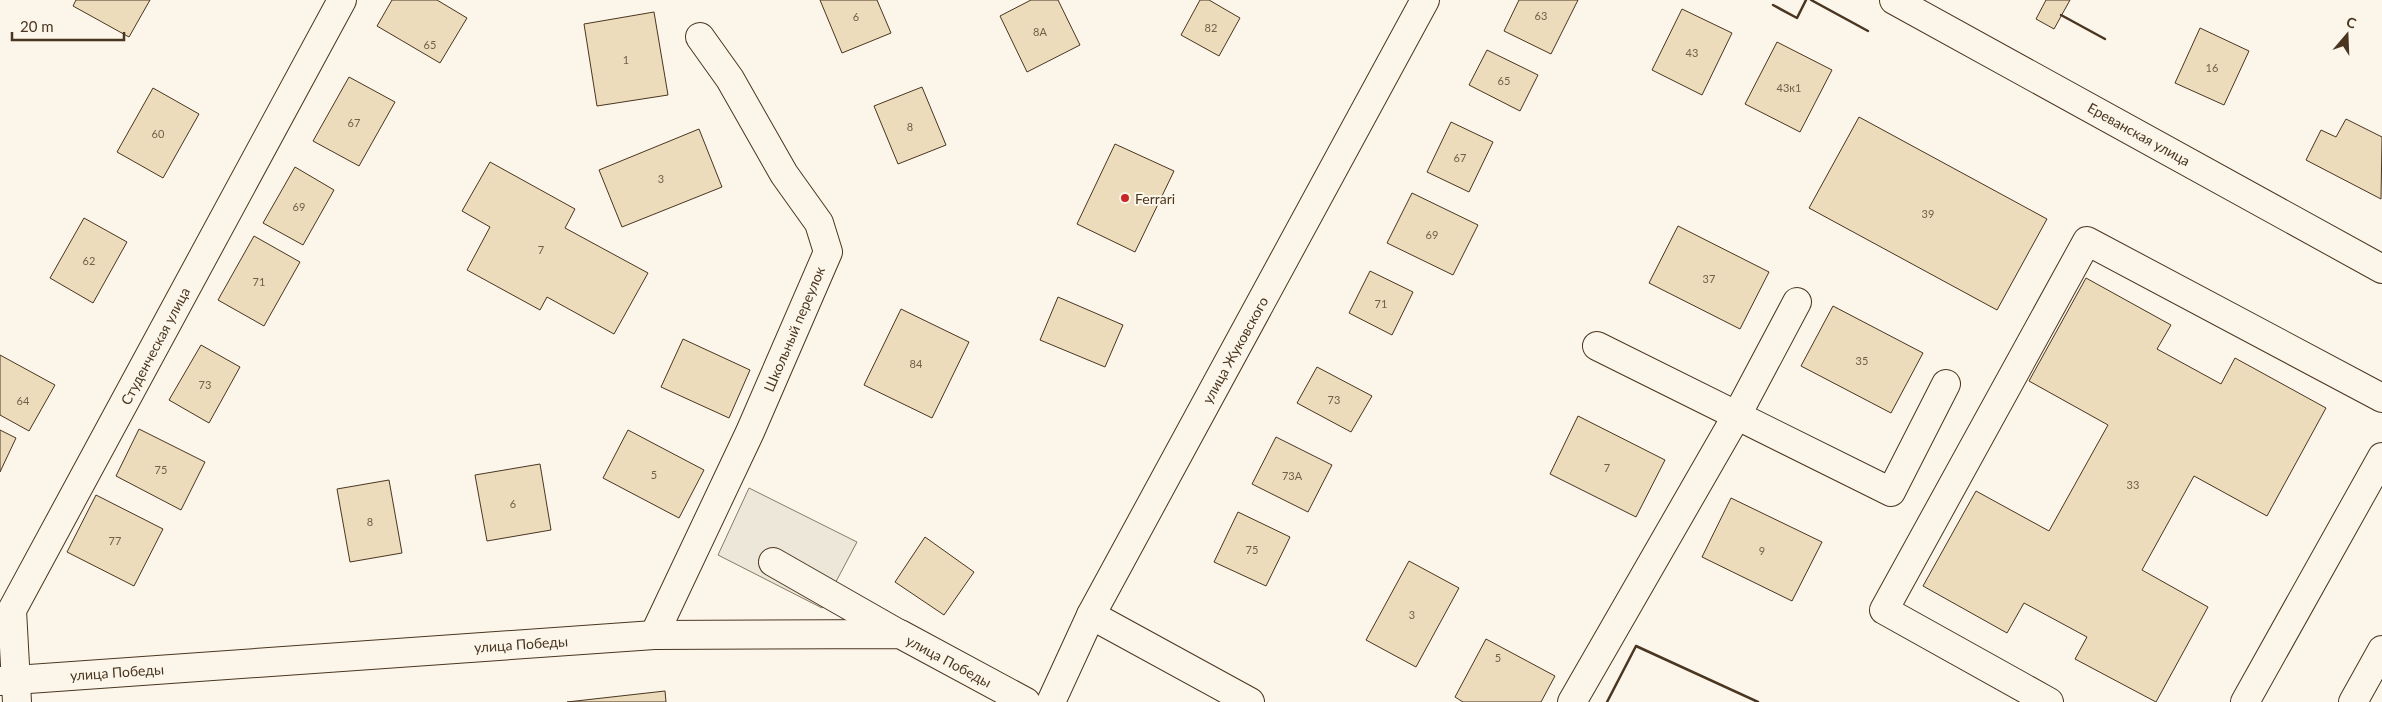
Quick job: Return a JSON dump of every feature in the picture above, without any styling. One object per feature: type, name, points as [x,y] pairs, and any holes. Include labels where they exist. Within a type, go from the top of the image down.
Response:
[{"type":"street","name":"Студенческая улица","points":[[11,687],[12,610],[342,0]]},
{"type":"street","name":"улица Жуковского","points":[[1051,702],[1091,615],[1425,0]]},
{"type":"street","name":"Ереванская улица","points":[[1894,0],[2382,269]]},
{"type":"street","name":"Школьный переулок","points":[[654,635],[750,432],[828,252],[819,223],[784,174],[730,79],[700,37]]},
{"type":"street","points":[[2043,701],[1884,610],[2087,241],[2382,398]]},
{"type":"street","points":[[1572,702],[1737,415],[1798,302]]},
{"type":"street","points":[[1597,346],[1891,492],[1946,384]]},
{"type":"street","points":[[2245,702],[2382,457]]},
{"type":"street","points":[[773,562],[900,634]]},
{"type":"street","points":[[1091,615],[1250,702]]},
{"type":"street","name":"улица Победы","points":[[11,687],[654,635],[900,634],[1026,702]]},
{"type":"street","points":[[2353,702],[2382,650]]},
{"type":"shaded area","points":[[749,488],[857,542],[822,608],[718,555]]},
{"type":"building","points":[[76,0],[150,0],[129,37],[73,6]]},
{"type":"building","points":[[392,0],[437,0],[467,18],[440,63],[377,26]]},
{"type":"building","points":[[820,0],[877,0],[891,33],[842,53]]},
{"type":"building","points":[[1031,0],[1058,0],[1080,45],[1027,72],[1000,16]]},
{"type":"building","points":[[1200,0],[1209,0],[1240,18],[1219,56],[1181,35]]},
{"type":"building","points":[[1519,0],[1578,0],[1551,54],[1504,31]]},
{"type":"building","points":[[2046,0],[2070,0],[2054,29],[2036,19]]},
{"type":"building","points":[[1682,9],[1732,33],[1702,95],[1652,70]]},
{"type":"building","points":[[654,12],[668,95],[597,106],[584,24]]},
{"type":"building","points":[[2200,28],[2249,51],[2224,105],[2175,83]]},
{"type":"building","points":[[1777,42],[1832,70],[1800,132],[1745,104]]},
{"type":"building","points":[[1487,50],[1538,75],[1520,111],[1469,85]]},
{"type":"building","points":[[349,77],[395,102],[359,166],[313,141]]},
{"type":"building","points":[[922,87],[946,145],[898,164],[874,106]]},
{"type":"building","points":[[153,88],[199,114],[163,178],[117,152]]},
{"type":"building","points":[[1859,117],[2047,219],[1997,310],[1809,208]]},
{"type":"building","points":[[2346,119],[2382,137],[2381,199],[2306,160],[2321,130],[2336,137]]},
{"type":"building","points":[[1451,122],[1493,142],[1469,192],[1427,172]]},
{"type":"building","points":[[699,129],[722,187],[622,227],[599,170]]},
{"type":"building","name":"Ferrari","points":[[1115,144],[1174,171],[1135,252],[1077,224]]},
{"type":"building","points":[[490,162],[575,209],[565,228],[648,273],[614,334],[547,297],[540,310],[467,270],[490,227],[462,211]]},
{"type":"building","points":[[295,167],[334,190],[303,245],[263,223]]},
{"type":"building","points":[[1412,193],[1478,225],[1453,275],[1387,243]]},
{"type":"building","points":[[84,218],[127,242],[93,303],[50,278]]},
{"type":"building","points":[[1678,226],[1769,272],[1740,329],[1649,283]]},
{"type":"building","points":[[254,236],[300,262],[264,326],[218,300]]},
{"type":"building","points":[[1370,271],[1413,292],[1392,335],[1349,313]]},
{"type":"building","points":[[2086,278],[2171,325],[2157,349],[2221,384],[2235,358],[2326,408],[2267,516],[2194,476],[2142,570],[2208,607],[2156,702],[2075,659],[2087,637],[2024,603],[2007,633],[1923,586],[1976,491],[2049,531],[2108,425],[2029,381]]},
{"type":"building","points":[[1058,297],[1123,325],[1105,367],[1040,340]]},
{"type":"building","points":[[1833,306],[1923,353],[1891,413],[1801,366]]},
{"type":"building","points":[[901,309],[969,342],[932,418],[864,385]]},
{"type":"building","points":[[683,339],[750,370],[729,418],[661,387]]},
{"type":"building","points":[[201,345],[240,367],[209,423],[169,400]]},
{"type":"building","points":[[0,355],[55,385],[29,431],[0,415]]},
{"type":"building","points":[[1317,367],[1372,396],[1351,432],[1297,403]]},
{"type":"building","points":[[1578,416],[1665,460],[1636,517],[1550,474]]},
{"type":"building","points":[[139,429],[205,462],[181,510],[116,476]]},
{"type":"building","points":[[0,430],[16,438],[0,472]]},
{"type":"building","points":[[628,430],[704,470],[679,518],[603,478]]},
{"type":"building","points":[[1276,437],[1332,465],[1308,512],[1252,484]]},
{"type":"building","points":[[540,464],[551,530],[487,541],[475,475]]},
{"type":"building","points":[[389,480],[402,553],[350,562],[337,489]]},
{"type":"building","points":[[96,495],[163,529],[134,586],[67,552]]},
{"type":"building","points":[[1731,498],[1822,542],[1792,601],[1702,557]]},
{"type":"building","points":[[1238,512],[1290,537],[1266,586],[1214,562]]},
{"type":"building","points":[[925,537],[974,572],[944,615],[895,582]]},
{"type":"building","points":[[1409,561],[1459,588],[1416,667],[1366,640]]},
{"type":"building","points":[[1486,639],[1555,676],[1541,702],[1463,702],[1455,697]]},
{"type":"building","points":[[665,691],[666,702],[567,702]]},
{"type":"wall","points":[[1773,5],[1797,18],[1806,0]]},
{"type":"wall","points":[[1811,0],[1868,31]]},
{"type":"wall","points":[[2061,15],[2105,39]]},
{"type":"wall","points":[[1607,702],[1636,646],[1758,702]]},
{"type":"place","name":"Ferrari","points":[[1125,198]]}]
